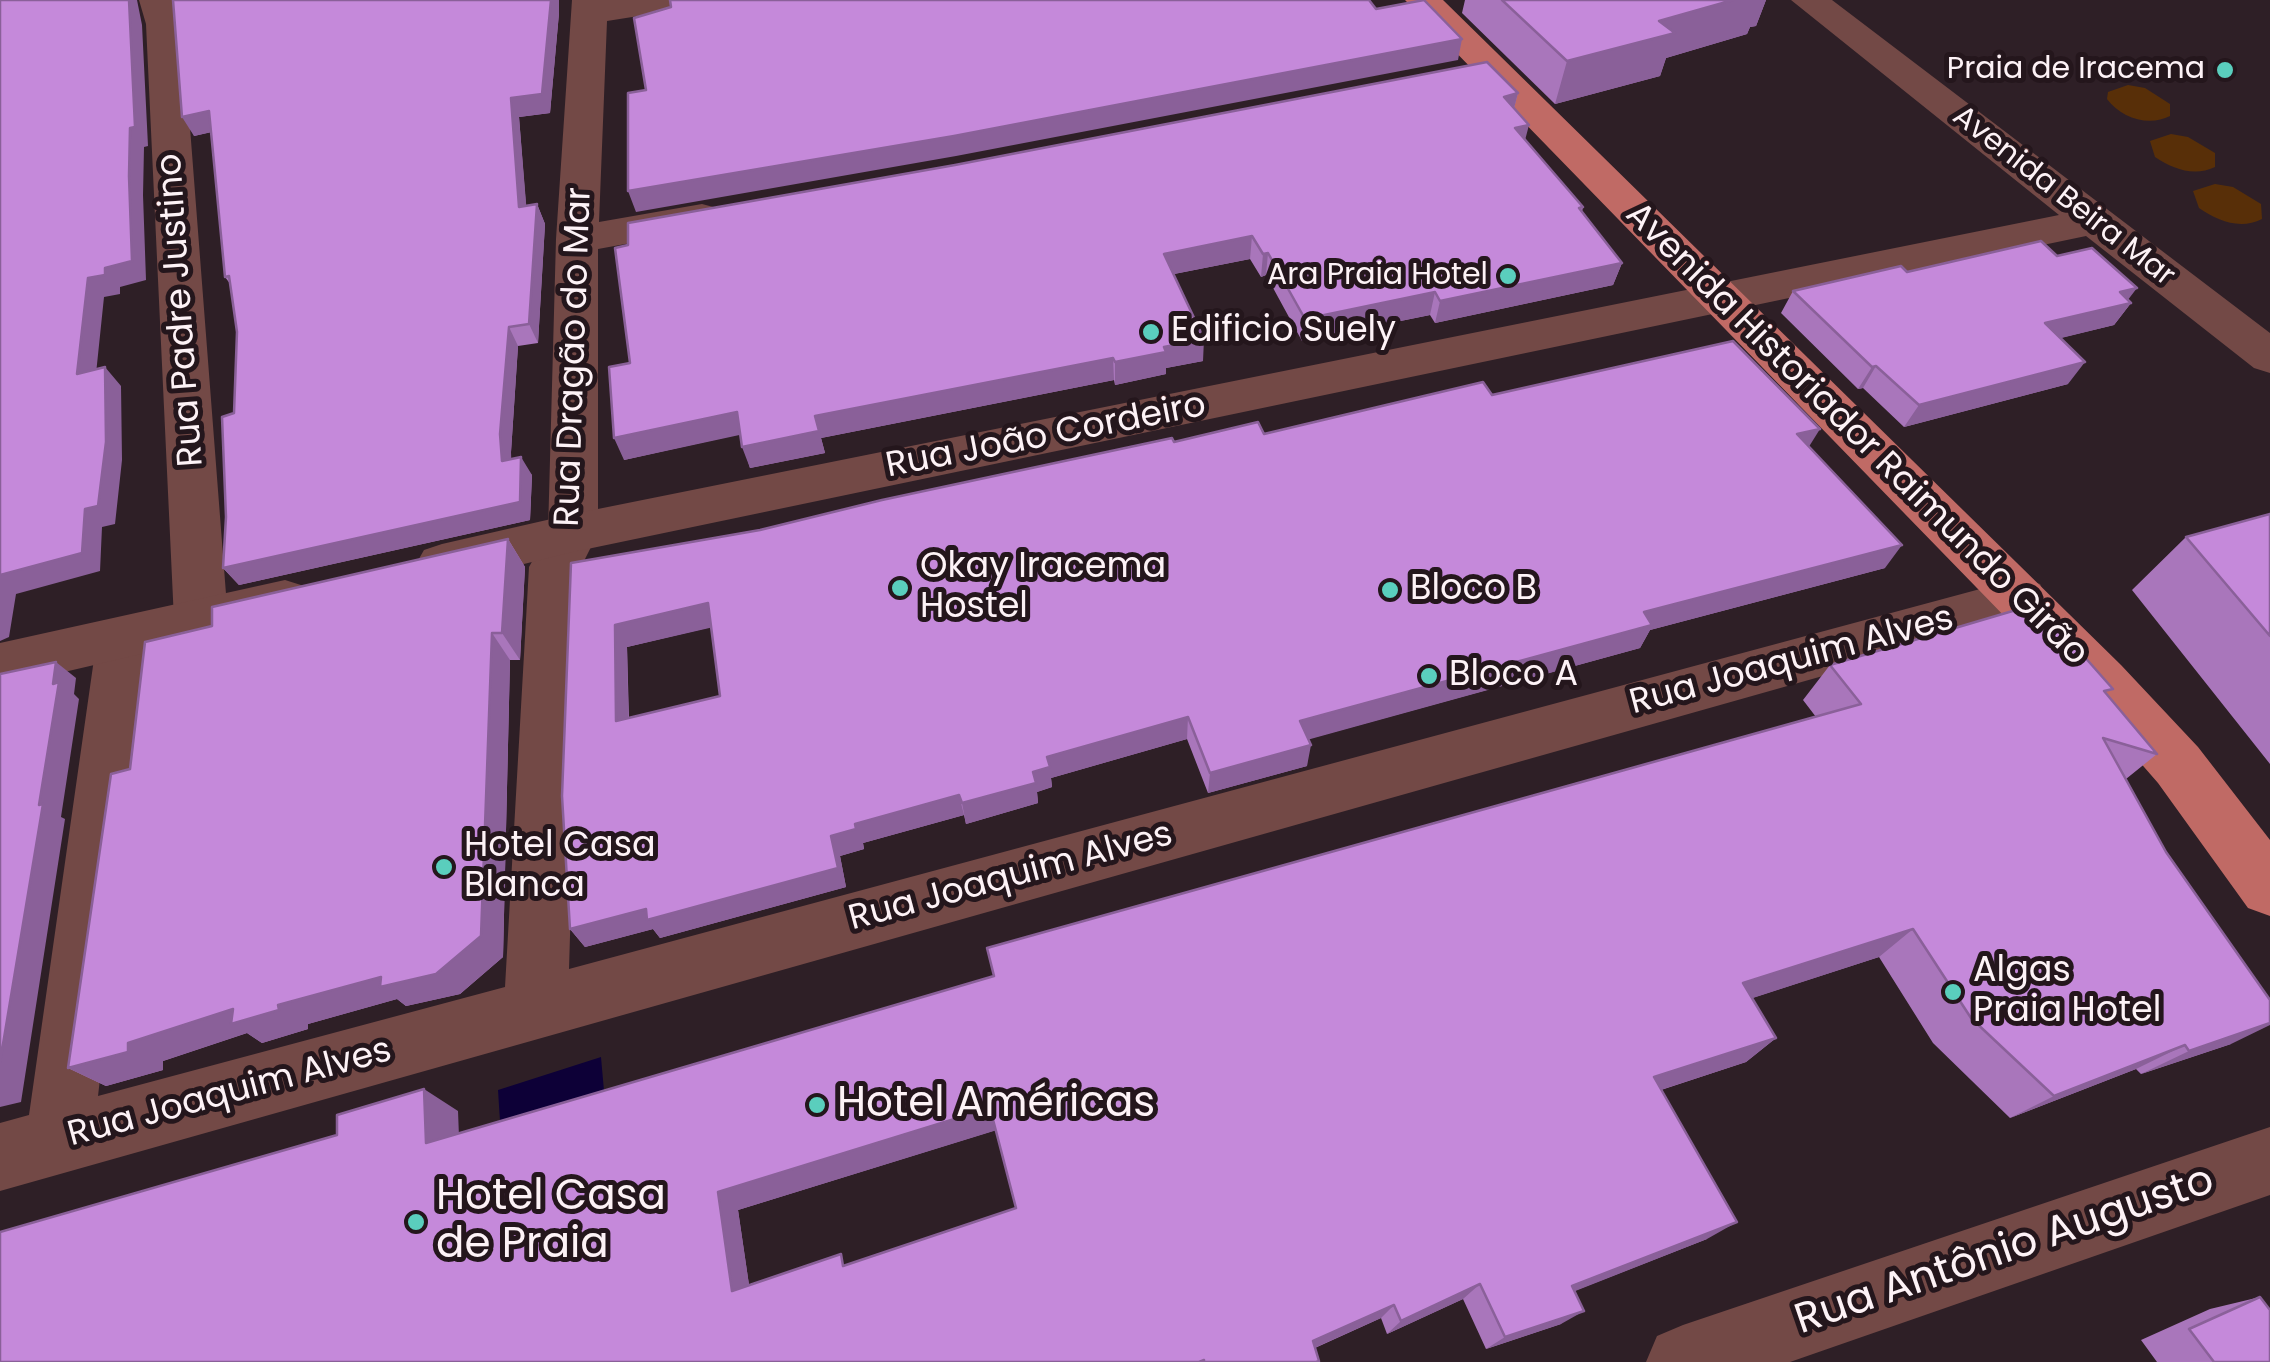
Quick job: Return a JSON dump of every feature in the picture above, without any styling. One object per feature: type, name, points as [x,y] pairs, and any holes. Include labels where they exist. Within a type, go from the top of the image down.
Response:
[{"type":"main road","name":"Avenida Historiador Raimundo Girão","points":[[1423,0],[2021,598],[2178,765],[2270,888]]},
{"type":"street","name":"Rua Padre Justino","points":[[157,0],[164,24],[202,620]]},
{"type":"street","points":[[591,6],[676,0]]},
{"type":"street","name":"Avenida Beira Mar","points":[[1810,0],[2270,356]]},
{"type":"street","name":"Rua Dragão do Mar","points":[[536,1010],[556,567],[573,533],[577,239],[591,6]]},
{"type":"street","points":[[1438,79],[1490,68]]},
{"type":"street","points":[[577,239],[748,209]]},
{"type":"street","name":"Rua João Cordeiro","points":[[406,572],[573,533],[2094,221]]},
{"type":"street","points":[[0,665],[332,590]]},
{"type":"street","name":"Rua Joaquim Alves","points":[[0,1157],[2021,598]]},
{"type":"street","points":[[60,1140],[124,638]]},
{"type":"street","name":"Rua Antônio Augusto","points":[[1684,1362],[2270,1160]]},
{"type":"shaded area","points":[[2128,85],[2145,88],[2170,104],[2170,116],[2153,121],[2136,119],[2120,111],[2107,99],[2108,92]]},
{"type":"shaded area","points":[[2171,134],[2188,137],[2215,153],[2215,167],[2184,170],[2155,157],[2150,141]]},
{"type":"shaded area","points":[[2215,184],[2233,187],[2261,204],[2262,219],[2246,224],[2229,223],[2199,208],[2193,191]]},
{"type":"shaded area","points":[[601,1057],[605,1102],[501,1137],[498,1090]]},
{"type":"building","points":[[0,0],[129,0],[135,127],[130,128],[132,261],[105,268],[105,275],[88,278],[77,374],[105,367],[106,442],[98,506],[85,509],[82,553],[0,575]]},
{"type":"building","points":[[173,0],[551,0],[542,94],[511,98],[519,207],[537,204],[529,324],[509,327],[500,434],[502,461],[521,457],[520,502],[223,568],[226,517],[222,417],[234,413],[237,332],[229,276],[225,277],[209,111],[182,117]]},
{"type":"building","points":[[670,0],[1369,0],[1376,9],[1424,0],[1462,39],[954,136],[628,191],[628,93],[646,90],[634,18],[671,7]]},
{"type":"building","points":[[1502,0],[1733,0],[1659,21],[1675,33],[1567,61]]},
{"type":"building","points":[[1487,62],[1518,93],[1504,97],[1529,125],[1515,128],[1583,207],[1579,208],[1622,263],[1440,301],[1435,292],[1305,319],[1268,253],[1263,254],[1252,236],[1164,254],[1204,339],[1164,347],[1166,352],[1115,362],[1113,358],[815,416],[819,431],[742,447],[737,412],[614,438],[609,367],[630,363],[615,248],[628,245],[628,223],[955,165]]},
{"type":"building","points":[[2041,241],[2057,256],[2092,248],[2137,288],[2120,292],[2131,303],[2045,323],[2085,362],[1919,405],[1876,366],[1872,367],[1793,291],[1901,266],[1907,272]]},
{"type":"building","points":[[1733,341],[1820,429],[1797,434],[1902,545],[1644,612],[1652,625],[1300,721],[1311,745],[1210,773],[1188,717],[1047,757],[1050,767],[1033,772],[1036,783],[962,803],[959,795],[855,824],[856,829],[831,836],[838,868],[647,920],[646,909],[570,929],[562,796],[571,563],[760,530],[882,500],[1258,422],[1264,434],[1483,382],[1492,395]],"holes":[[[708,603],[720,696],[616,721],[615,625]]]},
{"type":"building","points":[[2270,514],[2270,636],[2186,537]]},
{"type":"building","points":[[508,539],[502,633],[492,633],[481,936],[436,974],[380,987],[381,977],[278,1005],[279,1010],[231,1024],[233,1009],[128,1043],[128,1052],[68,1068],[111,774],[130,769],[145,642],[212,626],[212,607]]},
{"type":"building","points":[[2016,610],[2046,618],[2059,628],[2113,689],[2104,691],[2157,754],[2103,738],[2166,852],[2270,1000],[2270,1023],[2189,1051],[2185,1045],[2054,1096],[1971,1018],[1913,929],[1743,983],[1776,1038],[1654,1077],[1737,1222],[1572,1286],[1584,1311],[1505,1337],[1480,1284],[1401,1321],[1394,1305],[1313,1341],[1319,1361],[1316,1362],[0,1362],[0,1232],[337,1135],[337,1115],[424,1089],[426,1143],[994,976],[987,948],[1861,704],[1830,665]],"holes":[[[990,1108],[1016,1208],[843,1266],[841,1254],[732,1291],[718,1192]]]},
{"type":"building","points":[[56,662],[53,684],[59,682],[39,805],[43,804],[0,1062],[0,674]]},
{"type":"building","points":[[2260,1297],[2270,1310],[2270,1362],[2214,1362],[2189,1329]]},
{"type":"place","name":"Praia de Iracema","points":[[2225,70]]},
{"type":"place","name":"Ara Praia Hotel","points":[[1508,276]]},
{"type":"place","name":"Edificio Suely","points":[[1151,332]]},
{"type":"place","name":"Okay Iracema Hostel","points":[[900,588]]},
{"type":"place","name":"Bloco B","points":[[1390,590]]},
{"type":"place","name":"Bloco A","points":[[1429,676]]},
{"type":"place","name":"Hotel Casa Blanca","points":[[444,867]]},
{"type":"place","name":"Algas Praia Hotel","points":[[1953,992]]},
{"type":"place","name":"Hotel Américas","points":[[817,1105]]},
{"type":"place","name":"Hotel Casa de Praia","points":[[416,1222]]}]
